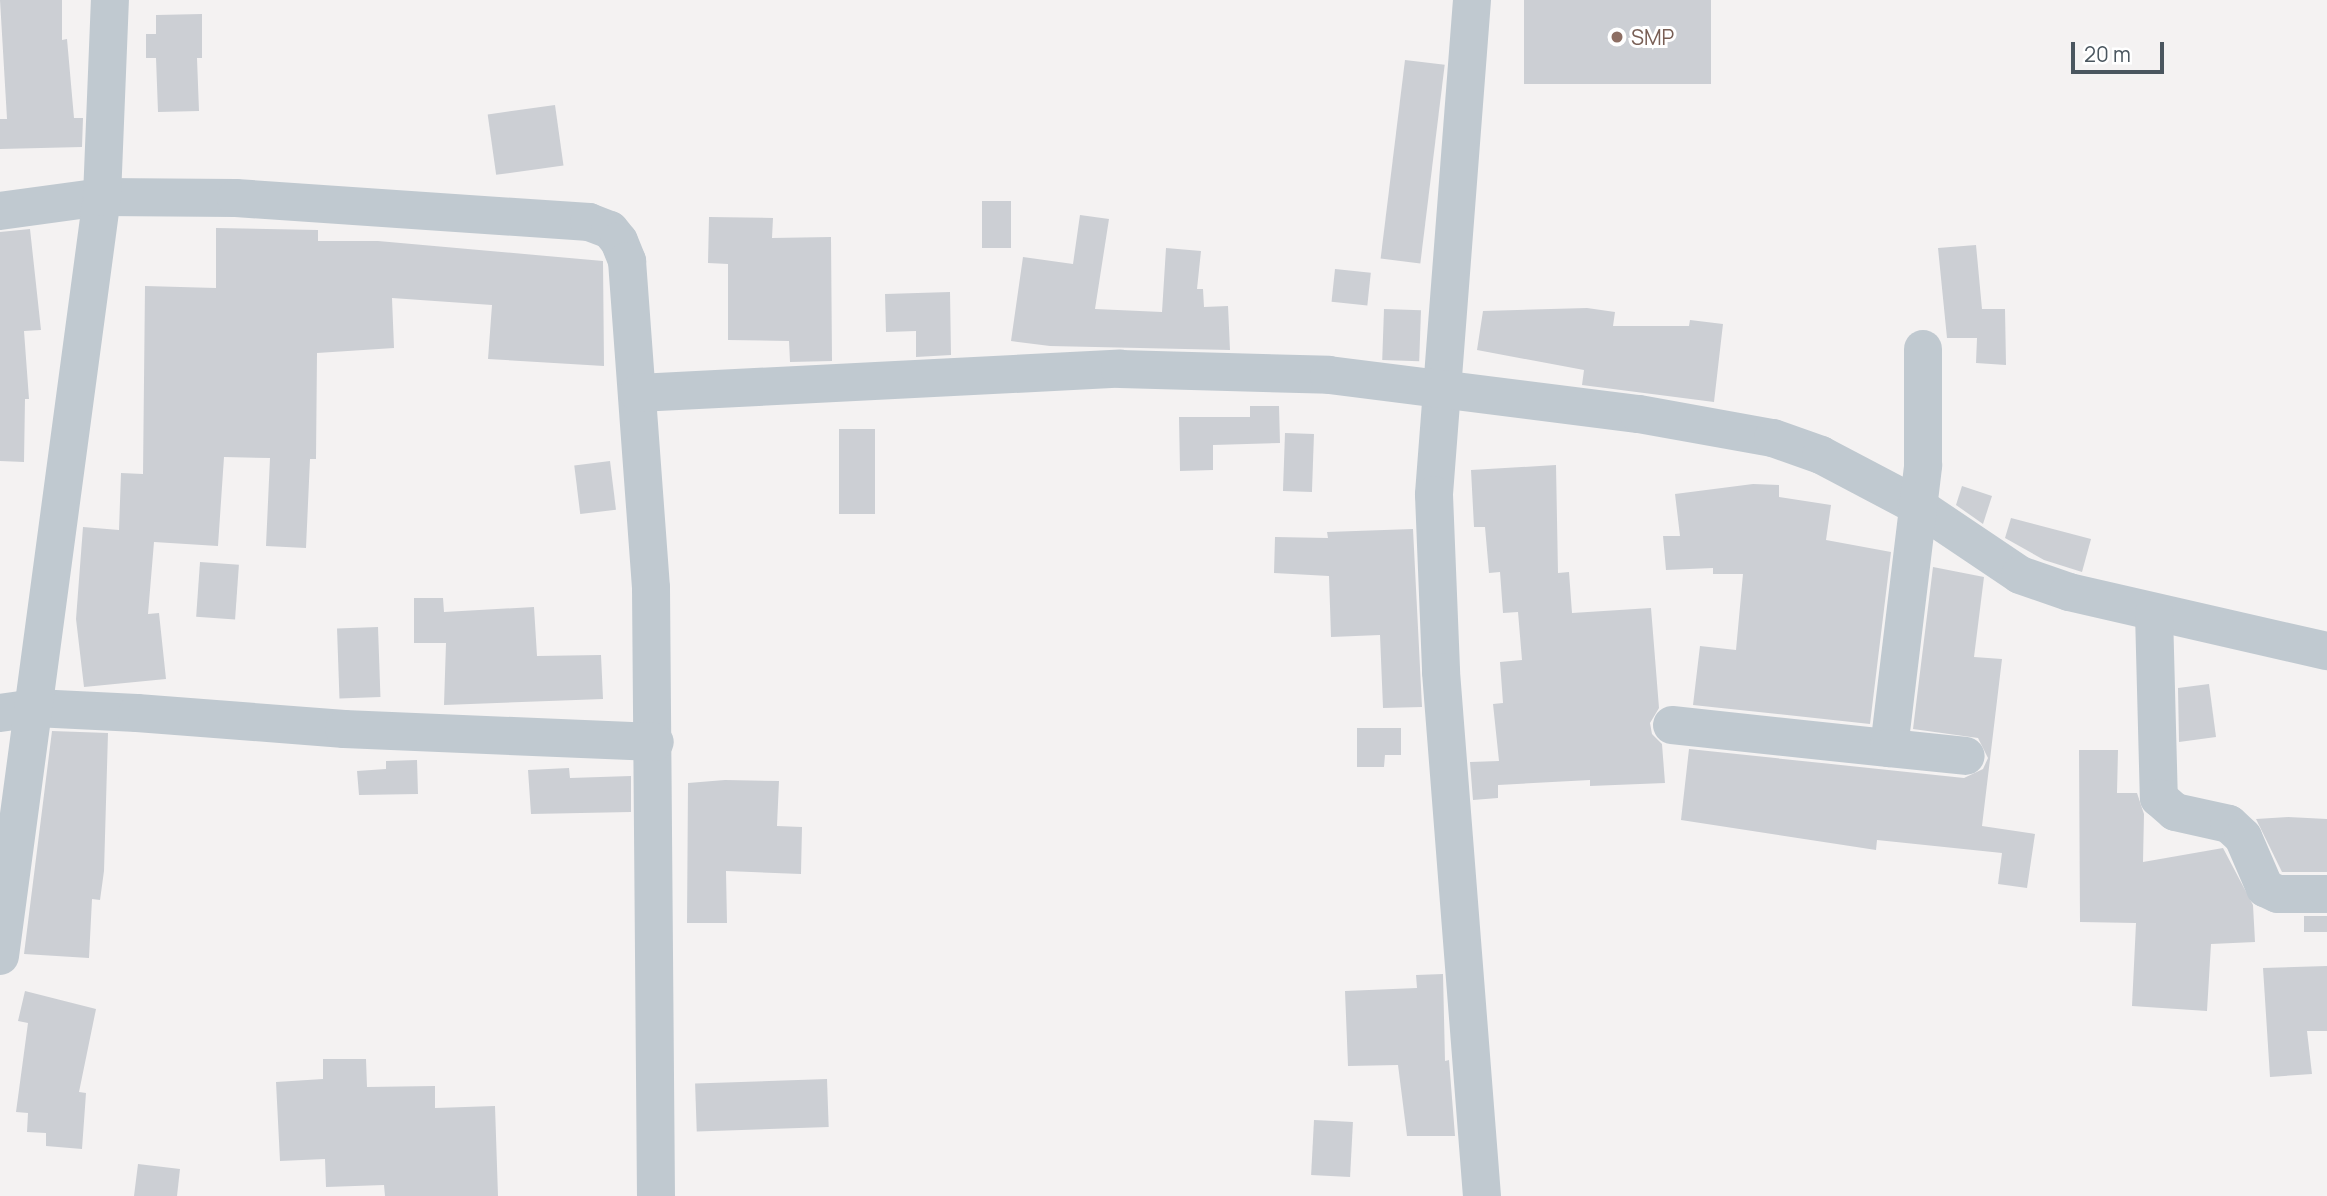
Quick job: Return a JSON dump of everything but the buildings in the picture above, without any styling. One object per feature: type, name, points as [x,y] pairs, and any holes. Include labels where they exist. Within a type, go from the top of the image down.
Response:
[{"type":"street","points":[[0,956],[18,711],[102,197],[110,0]]},
{"type":"street","points":[[1472,0],[1434,495],[1441,672],[1482,1196]]},
{"type":"street","points":[[0,211],[102,197],[236,198],[441,209],[589,222],[610,230],[627,261],[652,588],[656,1196]]},
{"type":"street","points":[[1889,748],[1926,417],[1923,349]]},
{"type":"street","points":[[638,393],[1120,369],[1329,375],[1611,410],[1773,438],[1821,455],[1916,505],[2020,575],[2069,593],[2327,651]]},
{"type":"street","points":[[2154,613],[2159,798],[2175,812],[2229,824],[2243,837],[2265,888],[2278,894],[2327,894]]},
{"type":"street","points":[[18,711],[344,729],[655,742]]},
{"type":"street","points":[[1672,725],[1966,756]]},
{"type":"place","name":"SMP","points":[[1617,37]]}]
